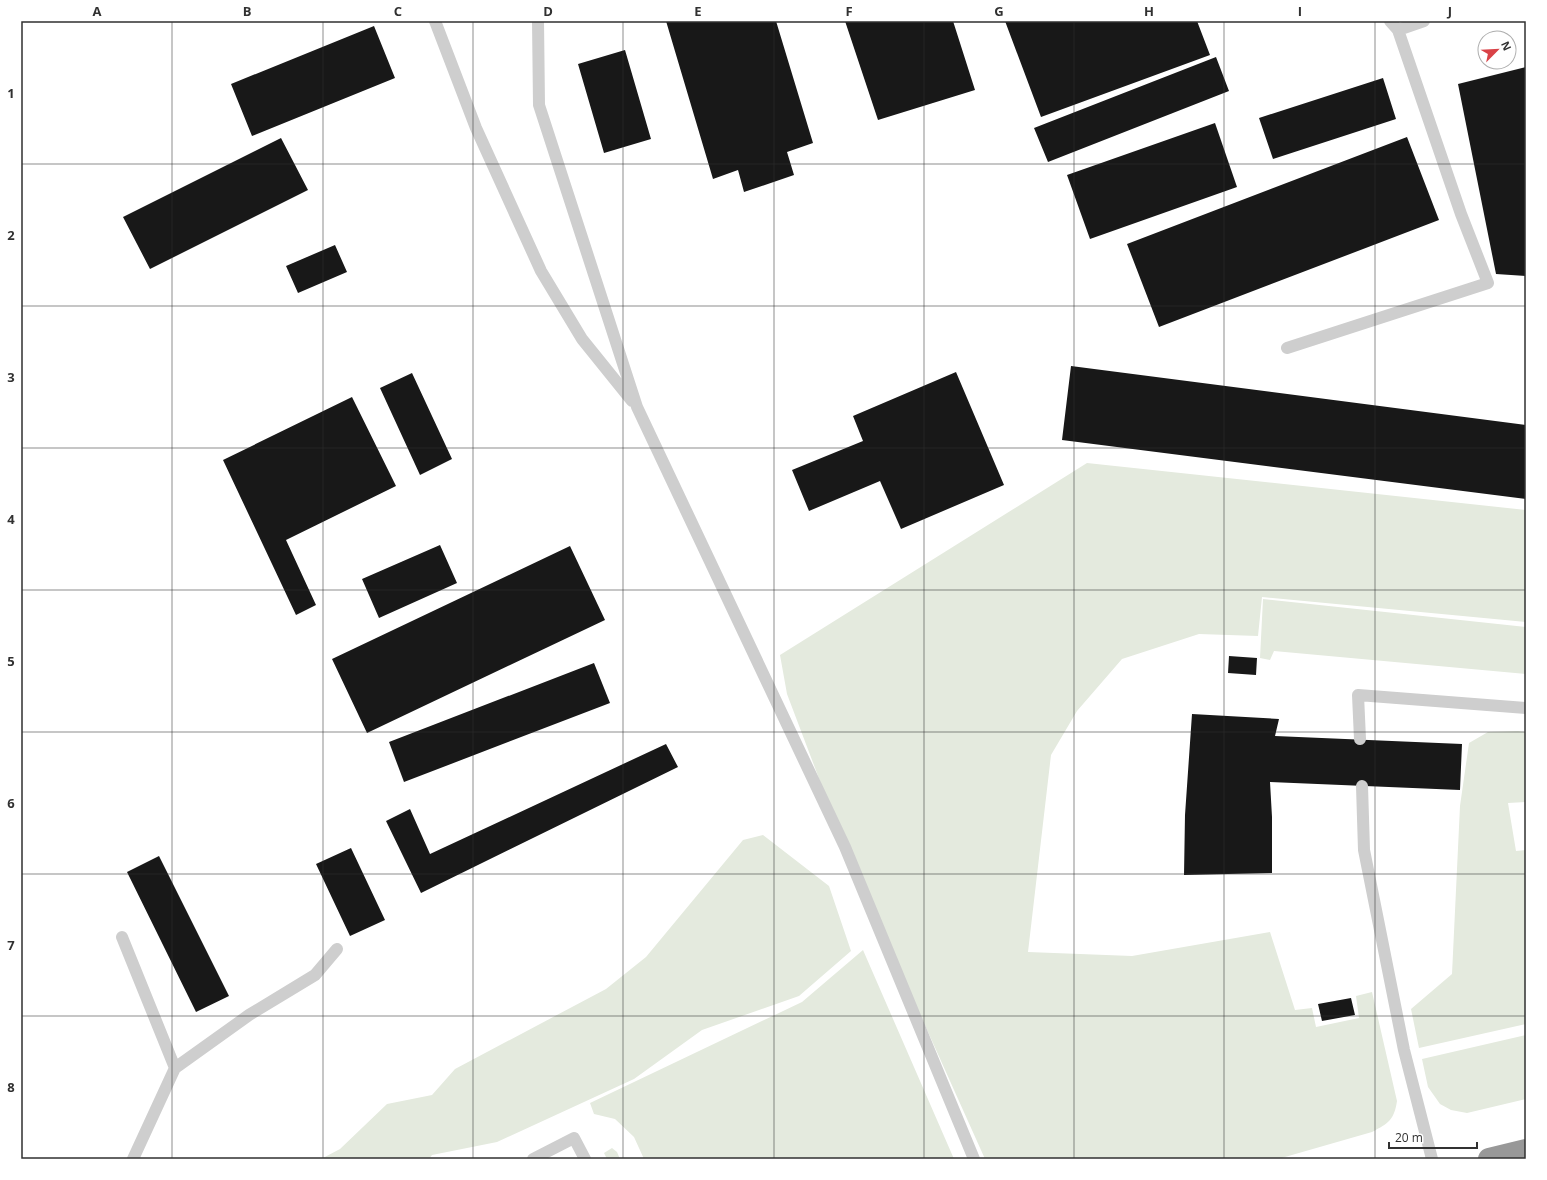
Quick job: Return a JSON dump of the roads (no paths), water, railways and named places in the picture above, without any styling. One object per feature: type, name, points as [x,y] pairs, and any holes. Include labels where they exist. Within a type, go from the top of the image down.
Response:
[{"type":"highway","points":[[1490,1159],[1526,1150]]},
{"type":"lane","points":[[434,21],[476,128],[540,271],[582,339],[637,407]]},
{"type":"lane","points":[[538,21],[539,105],[637,407],[845,848],[974,1159]]},
{"type":"lane","points":[[1287,348],[1488,283],[1461,214],[1394,25],[1424,21]]},
{"type":"lane","points":[[1360,739],[1358,695],[1526,708]]},
{"type":"lane","points":[[1362,786],[1364,850],[1404,1050],[1432,1159]]},
{"type":"lane","points":[[122,938],[175,1068]]},
{"type":"lane","points":[[133,1159],[175,1068],[249,1015],[315,975],[337,949]]},
{"type":"lane","points":[[533,1159],[574,1138],[585,1159]]}]
